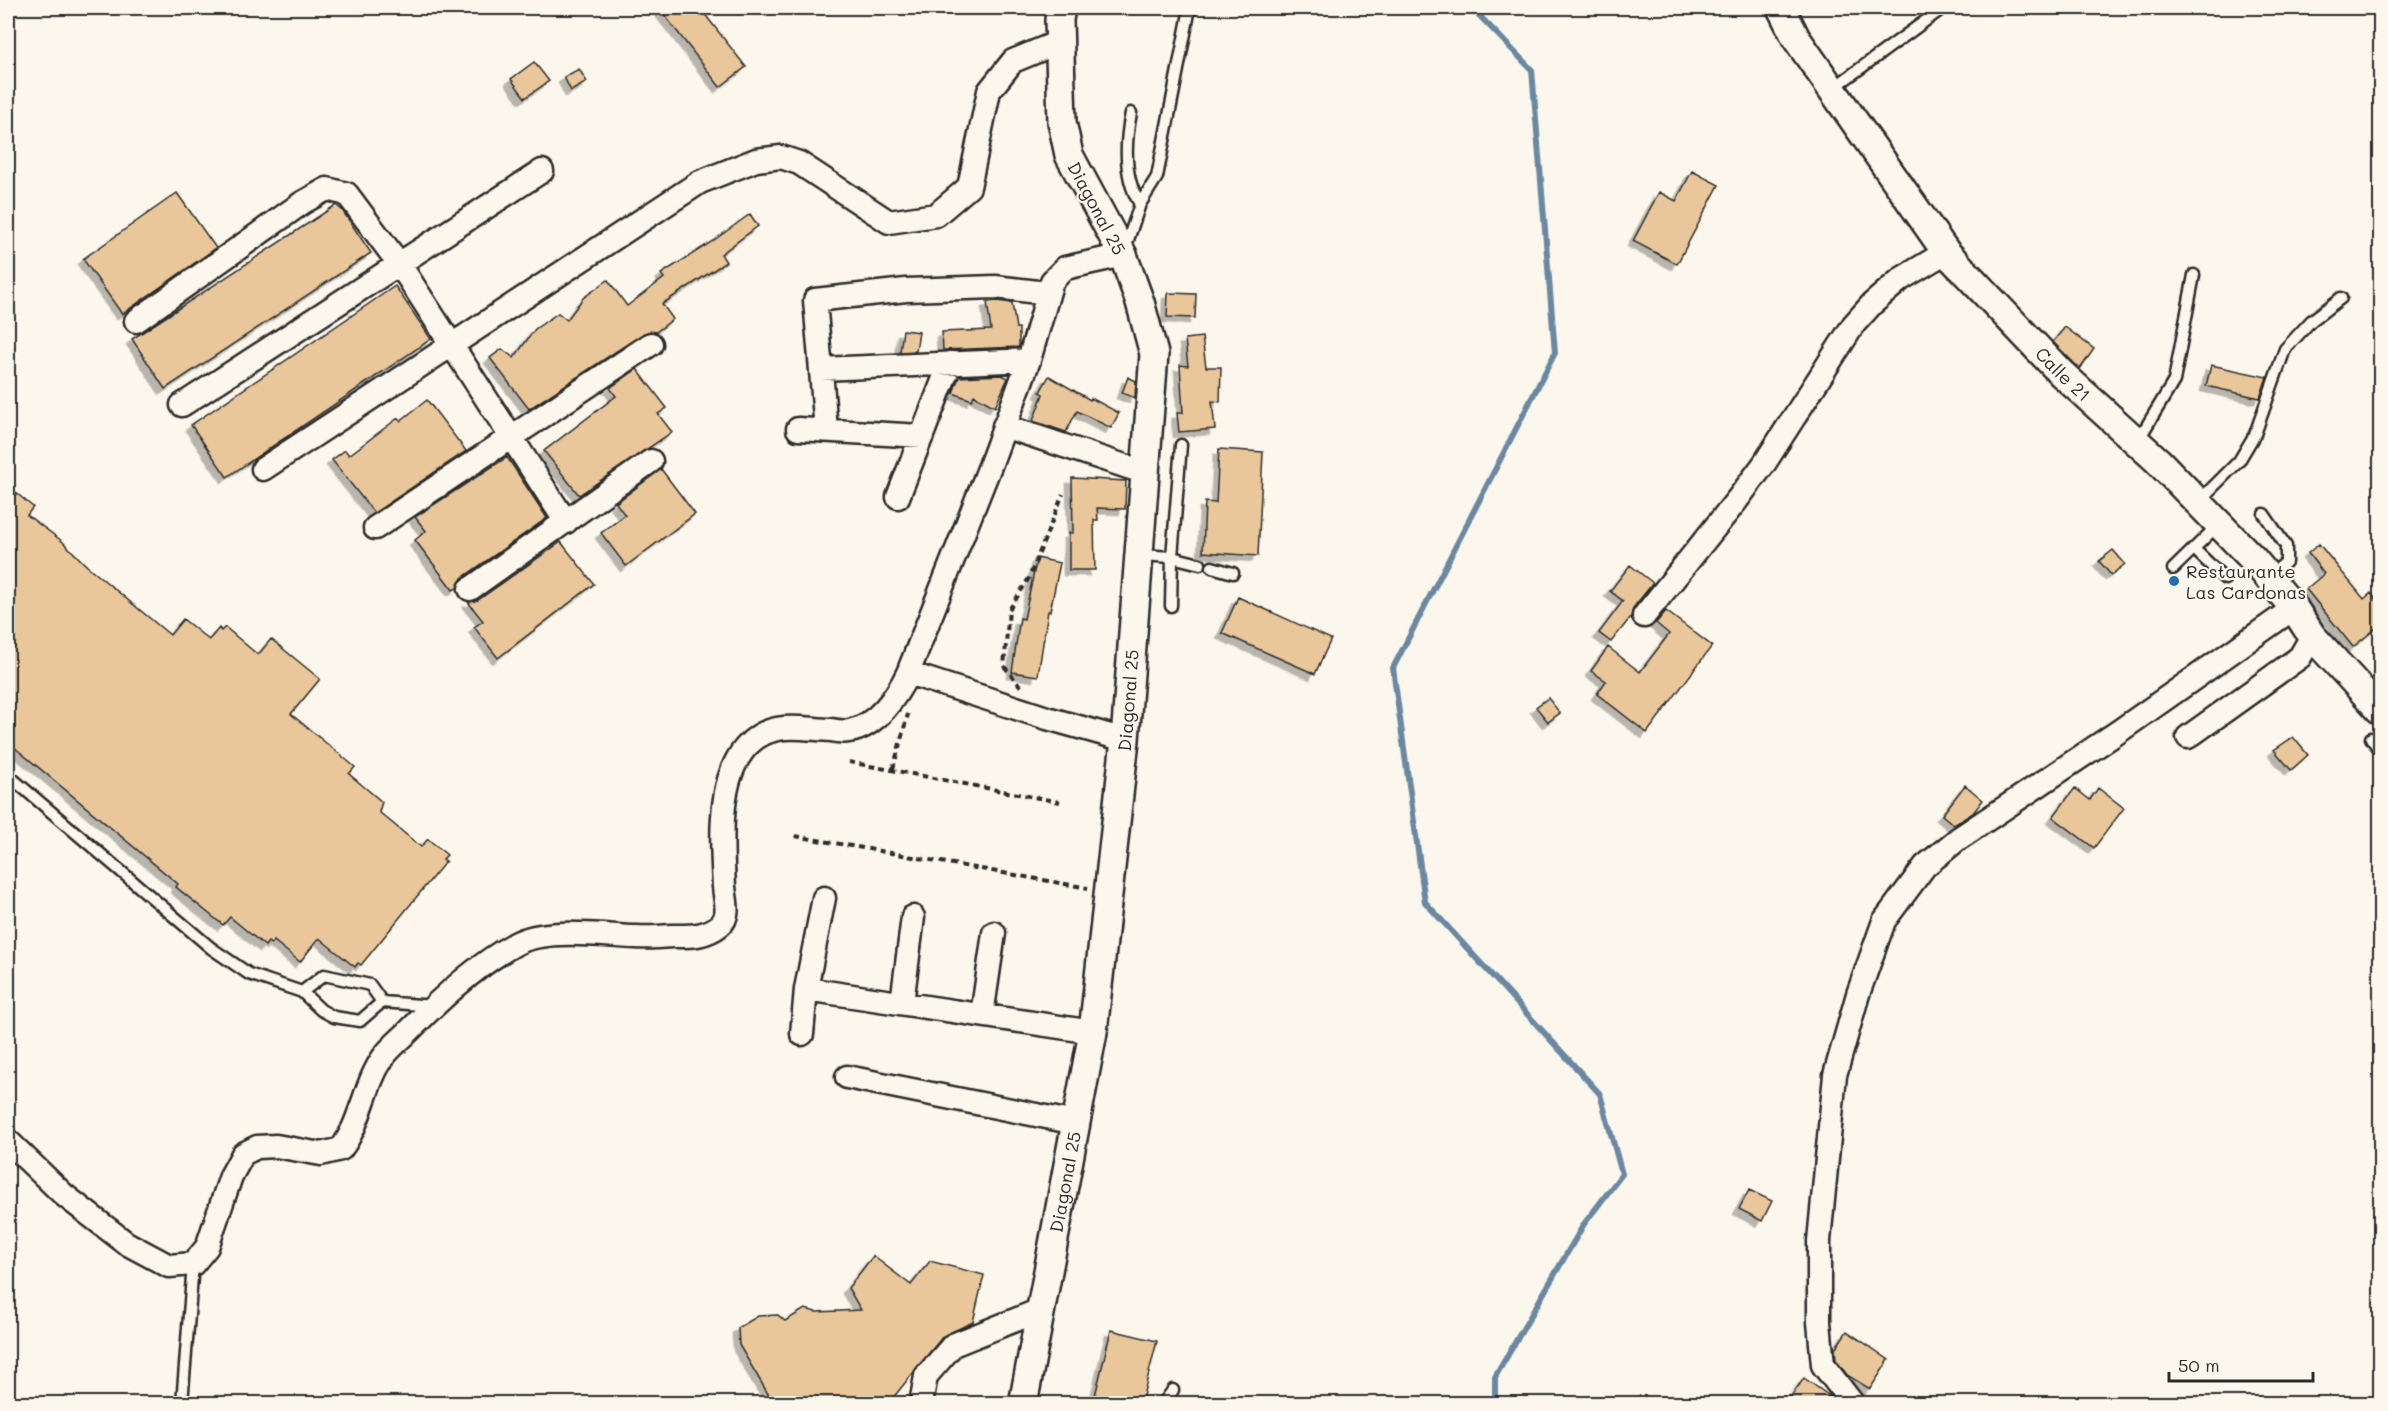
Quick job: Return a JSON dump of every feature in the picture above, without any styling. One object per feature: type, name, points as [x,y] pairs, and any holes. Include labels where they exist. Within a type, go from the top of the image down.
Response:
[{"type":"street","name":"Diagonal 25","points":[[1023,1404],[1093,1032],[1125,740],[1154,354],[1140,302],[1123,255],[1069,155],[1062,122],[1059,42],[1061,8]]},
{"type":"street","name":"Calle 21","points":[[1780,8],[1796,38],[1946,252],[2061,373],[2137,443],[2269,577],[2294,608],[2312,636],[2380,710]]},
{"type":"street","points":[[263,469],[700,182],[756,160],[781,158],[799,163],[889,222],[936,215],[969,187],[989,91],[1013,62],[1059,42]]},
{"type":"street","points":[[182,405],[542,171]]},
{"type":"street","points":[[136,321],[302,203],[327,189],[347,194],[400,265],[453,344],[566,522]]},
{"type":"street","points":[[1644,616],[1764,464],[1854,324],[1872,304],[1901,279],[1946,252]]},
{"type":"street","points":[[8,1141],[64,1195],[126,1243],[169,1266],[193,1264],[207,1247],[231,1176],[243,1154],[258,1147],[276,1146],[321,1154],[341,1149],[350,1137],[364,1098],[384,1056],[453,989],[516,944],[534,937],[598,934],[637,938],[702,935],[721,924],[727,914],[724,888],[726,788],[740,753],[755,739],[769,731],[794,727],[849,731],[870,722],[894,698],[913,674],[1029,360],[1052,281],[1065,268],[1123,255]]},
{"type":"street","points":[[826,430],[815,300],[906,290],[984,287],[1047,293]]},
{"type":"street","points":[[375,528],[511,435],[651,344]]},
{"type":"street","points":[[821,369],[1029,360]]},
{"type":"street","points":[[898,498],[950,363]]},
{"type":"street","points":[[1005,426],[1146,473]]},
{"type":"street","points":[[798,429],[922,436]]},
{"type":"street","points":[[470,589],[651,460]]},
{"type":"street","points":[[1853,1404],[1823,1365],[1819,1322],[1819,1241],[1834,1075],[1858,993],[1884,921],[1925,866],[1958,839],[2109,738],[2294,608]]},
{"type":"street","points":[[2188,737],[2300,657],[2312,636]]},
{"type":"street","points":[[913,674],[1047,718],[1125,740]]},
{"type":"street","points":[[802,1034],[806,990],[824,898]]},
{"type":"street","points":[[902,1003],[913,917]]},
{"type":"street","points":[[982,1015],[994,933]]},
{"type":"street","points":[[806,990],[1093,1032]]},
{"type":"street","points":[[847,1077],[1076,1123]]},
{"type":"street","points":[[921,1404],[926,1376],[953,1345],[1040,1310]]},
{"type":"lane","points":[[1123,255],[1140,204],[1156,177],[1190,8]]},
{"type":"lane","points":[[1832,89],[1943,8]]},
{"type":"lane","points":[[1131,113],[1125,144],[1132,192],[1140,204]]},
{"type":"lane","points":[[2137,443],[2174,381],[2194,275]]},
{"type":"lane","points":[[2197,502],[2239,460],[2255,434],[2286,349],[2311,321],[2341,298]]},
{"type":"lane","points":[[1171,606],[1181,445]]},
{"type":"lane","points":[[2264,514],[2286,546],[2286,562],[2269,577]]},
{"type":"lane","points":[[2173,569],[2218,524]]},
{"type":"lane","points":[[2194,549],[2225,579]]},
{"type":"lane","points":[[1140,555],[1173,557],[1200,564]]},
{"type":"lane","points":[[1212,567],[1233,573]]},
{"type":"lane","points":[[2371,738],[2380,750]]},
{"type":"lane","points":[[8,776],[211,948],[249,974],[302,992],[321,1010],[334,1017],[360,1021],[382,1002],[434,1006]]},
{"type":"lane","points":[[302,992],[324,975],[370,985],[382,1002]]},
{"type":"lane","points":[[182,1402],[193,1264]]},
{"type":"lane","points":[[1163,1404],[1173,1390]]},
{"type":"path","points":[[1047,718],[1004,666],[1009,610],[1029,578],[1063,494]]},
{"type":"path","points":[[893,769],[913,674]]},
{"type":"path","points":[[849,762],[1060,802]]},
{"type":"path","points":[[795,836],[1110,892]]},
{"type":"building","points":[[659,8],[700,8],[746,67],[720,87]]},
{"type":"building","points":[[534,62],[549,81],[525,98],[511,79]]},
{"type":"building","points":[[579,69],[587,82],[571,91],[564,77]]},
{"type":"building","points":[[1692,171],[1719,185],[1677,264],[1633,241],[1659,192],[1676,201]]},
{"type":"building","points":[[177,193],[216,248],[122,314],[83,259]]},
{"type":"building","points":[[336,205],[342,210],[371,253],[165,389],[132,339]]},
{"type":"building","points":[[750,214],[758,226],[721,254],[726,262],[662,304],[673,319],[656,332],[644,333],[529,409],[490,358],[502,349],[514,358],[535,329],[558,313],[567,320],[583,298],[608,280],[627,306],[664,278],[661,274]]},
{"type":"building","points":[[395,286],[431,339],[227,477],[191,425]]},
{"type":"building","points":[[1168,293],[1196,294],[1195,318],[1167,317]]},
{"type":"building","points":[[987,302],[1012,303],[1016,328],[1019,328],[1019,347],[943,350],[942,332],[991,330]]},
{"type":"building","points":[[2065,327],[2094,349],[2080,369],[2053,342]]},
{"type":"building","points":[[903,330],[919,332],[916,351],[900,352]]},
{"type":"building","points":[[1202,337],[1206,367],[1221,367],[1220,402],[1212,401],[1215,429],[1179,432],[1177,413],[1183,413],[1180,365],[1188,366],[1185,339]]},
{"type":"building","points":[[2211,365],[2267,377],[2260,398],[2206,386]]},
{"type":"building","points":[[637,369],[667,408],[658,414],[672,432],[579,495],[544,451],[616,396],[610,388]]},
{"type":"building","points":[[1002,375],[1008,378],[995,407],[974,395],[972,400],[953,393],[959,377]]},
{"type":"building","points":[[1049,376],[1090,400],[1091,398],[1119,413],[1111,428],[1077,411],[1066,432],[1033,421],[1043,394],[1040,392]]},
{"type":"building","points":[[1128,377],[1136,381],[1135,398],[1122,393]]},
{"type":"building","points":[[427,400],[466,451],[374,513],[332,460],[345,450],[349,455],[398,418],[400,421]]},
{"type":"building","points":[[1219,449],[1263,452],[1258,556],[1203,552],[1205,502],[1216,503]]},
{"type":"building","points":[[507,457],[547,518],[462,578],[457,588],[453,590],[415,540],[426,531],[415,517]]},
{"type":"building","points":[[661,469],[695,514],[626,566],[601,533],[625,515],[616,503]]},
{"type":"building","points":[[1072,478],[1126,481],[1125,509],[1097,508],[1098,520],[1094,520],[1095,570],[1069,570],[1069,533],[1073,533]]},
{"type":"building","points":[[8,486],[33,507],[27,515],[62,541],[87,566],[170,635],[183,619],[209,640],[219,628],[221,631],[225,627],[258,655],[271,639],[320,679],[291,714],[355,767],[349,774],[382,802],[379,812],[421,847],[428,839],[447,855],[443,859],[446,861],[361,965],[358,963],[355,967],[319,938],[300,962],[274,941],[271,944],[268,942],[265,946],[230,917],[223,925],[176,887],[178,884],[8,742]]},
{"type":"building","points":[[561,542],[594,584],[498,658],[474,627],[483,621],[468,602],[478,600]]},
{"type":"building","points":[[2319,544],[2364,599],[2371,593],[2380,605],[2380,625],[2353,647],[2306,589],[2324,574],[2308,553]]},
{"type":"building","points":[[2113,550],[2125,564],[2111,575],[2099,561]]},
{"type":"building","points":[[1037,558],[1060,563],[1050,611],[1048,611],[1038,676],[1012,672],[1020,618],[1024,619]]},
{"type":"building","points":[[1630,565],[1653,583],[1611,642],[1599,633],[1623,601],[1610,591]]},
{"type":"building","points":[[1238,597],[1331,639],[1315,674],[1222,633]]},
{"type":"building","points":[[1666,611],[1712,646],[1647,733],[1597,694],[1606,681],[1591,671],[1608,647],[1640,672],[1669,634],[1656,623]]},
{"type":"building","points":[[1548,698],[1560,713],[1548,722],[1536,707]]},
{"type":"building","points":[[2293,737],[2308,755],[2291,770],[2274,750]]},
{"type":"building","points":[[1965,785],[1983,800],[1973,813],[1954,825],[1942,815]]},
{"type":"building","points":[[2075,788],[2090,800],[2098,788],[2124,808],[2094,848],[2053,817]]},
{"type":"building","points":[[1749,1190],[1772,1201],[1762,1221],[1739,1209]]},
{"type":"building","points":[[873,1256],[911,1285],[930,1261],[984,1275],[973,1322],[943,1336],[888,1404],[774,1404],[739,1345],[738,1328],[758,1316],[778,1315],[785,1321],[805,1309],[816,1312],[861,1310],[848,1288]]},
{"type":"building","points":[[1111,1330],[1157,1341],[1141,1404],[1093,1404]]},
{"type":"building","points":[[1847,1331],[1889,1360],[1870,1389],[1847,1375],[1836,1360],[1835,1349]]},
{"type":"building","points":[[1804,1378],[1831,1397],[1836,1404],[1786,1404]]},
{"type":"waterway","points":[[1472,8],[1532,70],[1555,353],[1393,668],[1425,902],[1600,1094],[1622,1174],[1584,1224],[1495,1377],[1495,1404]]},
{"type":"place","name":"Restaurante Las Cardonas","points":[[2174,581]]}]
